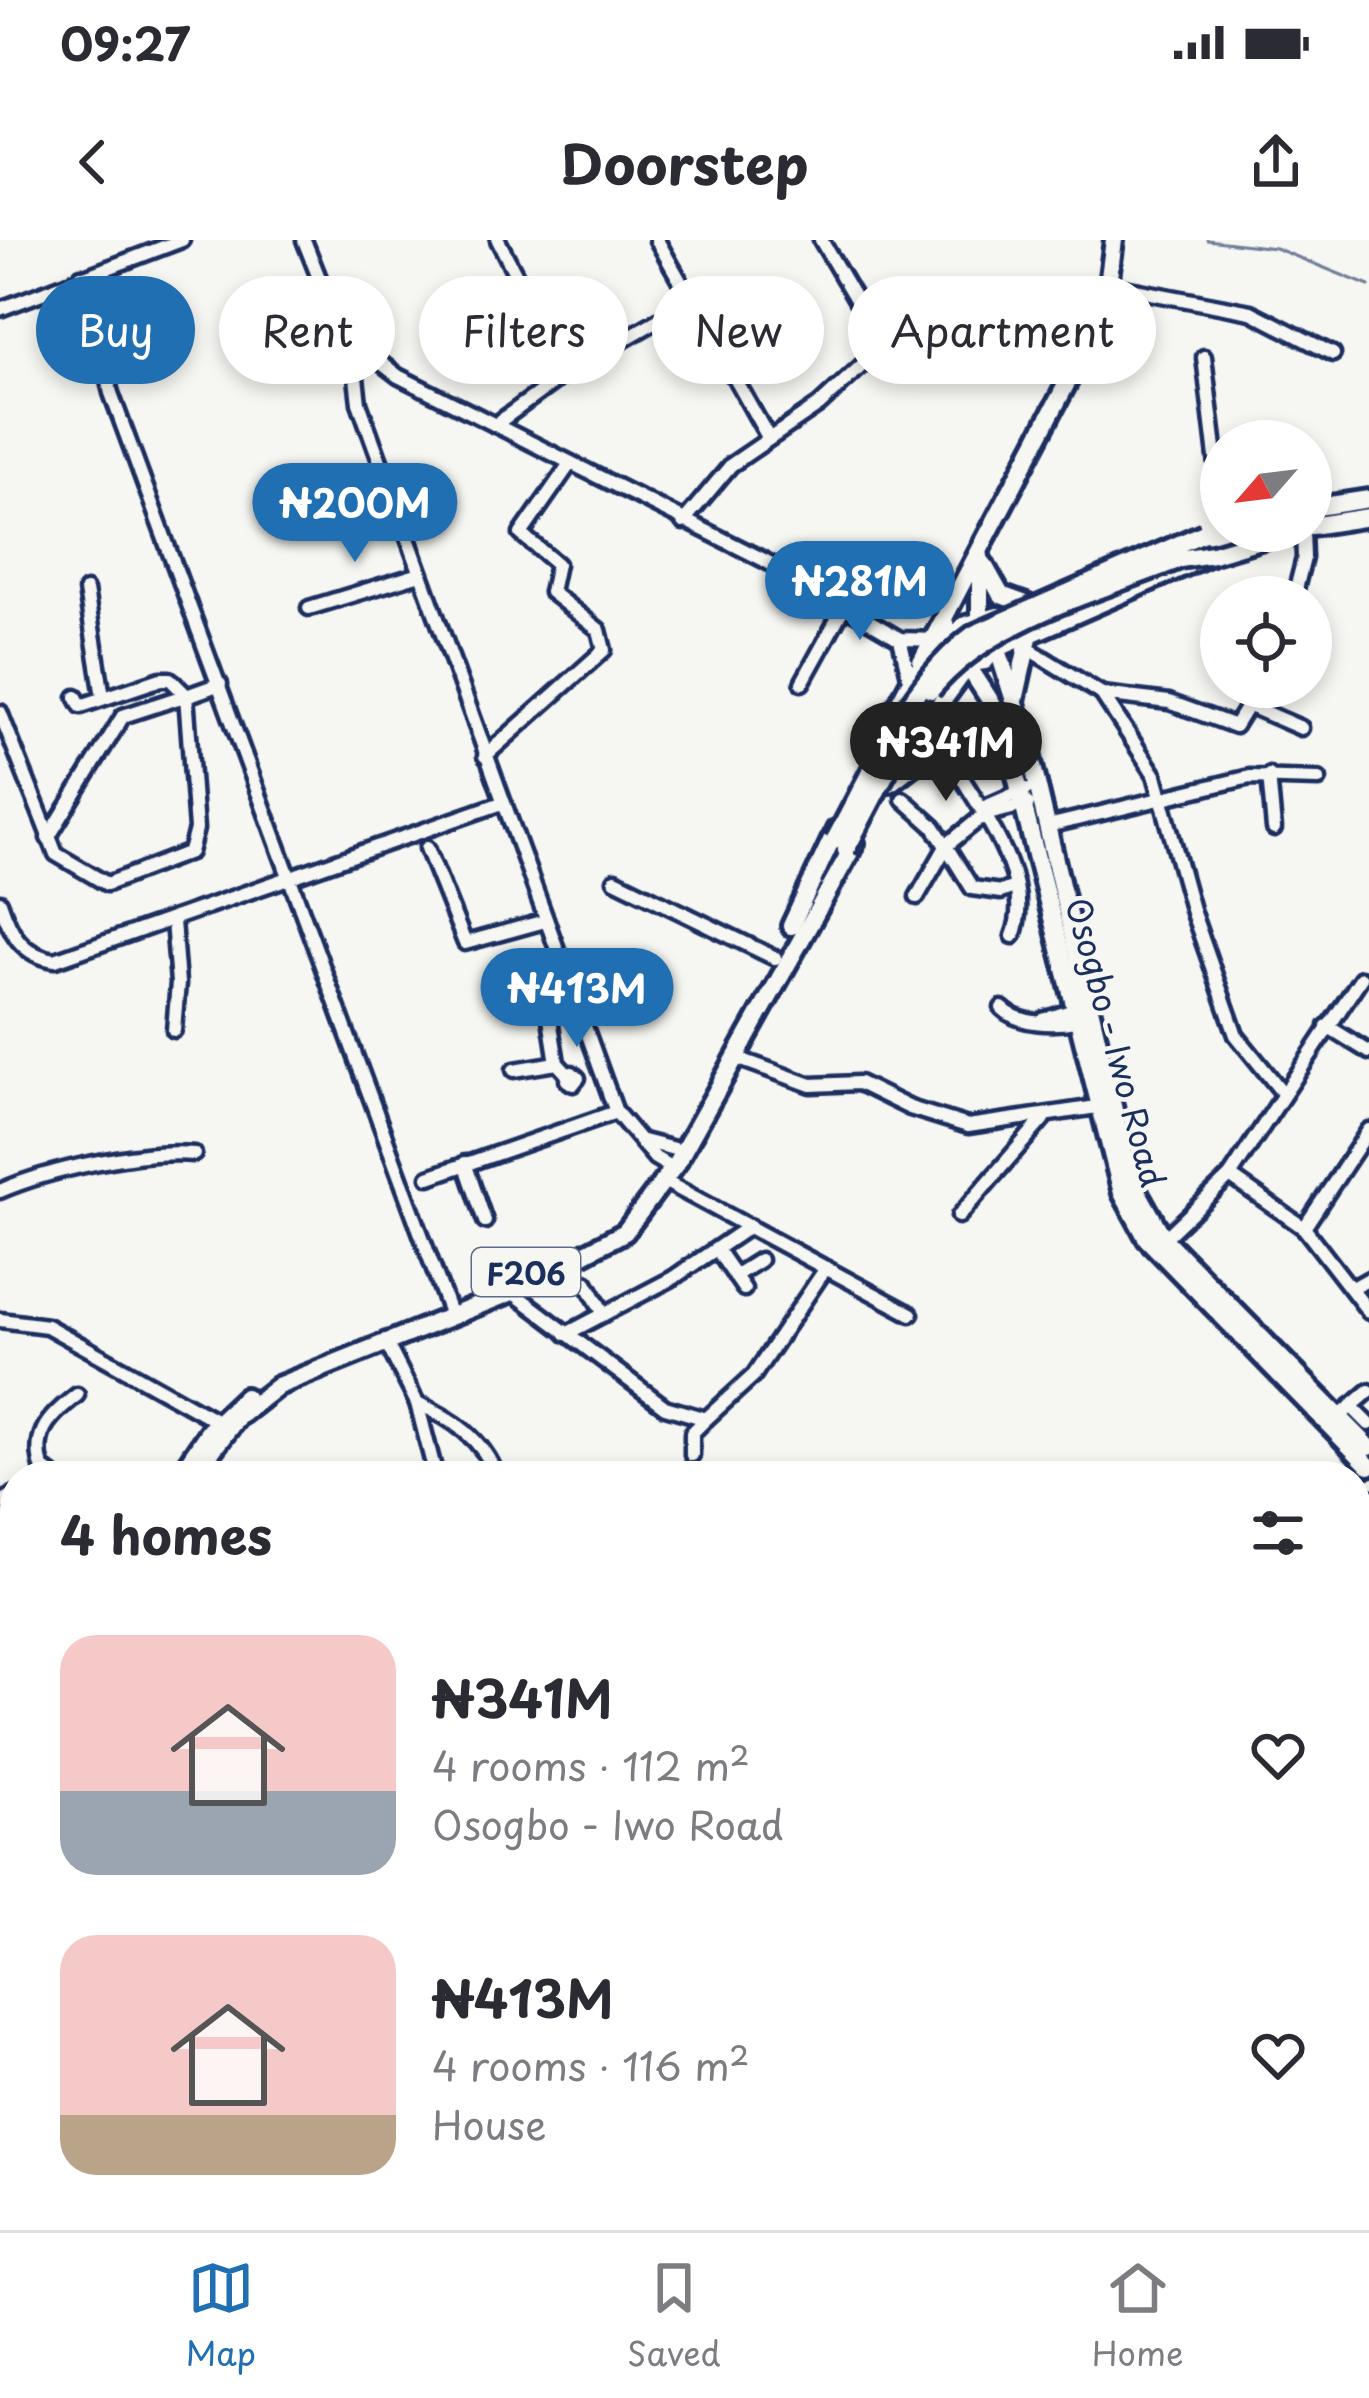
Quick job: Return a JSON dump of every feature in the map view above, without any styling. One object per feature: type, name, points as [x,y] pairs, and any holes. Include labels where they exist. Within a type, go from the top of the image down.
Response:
[{"type":"main road","points":[[1109,276],[1114,240]]},
{"type":"main road","points":[[1067,384],[843,807],[840,845],[857,841],[915,734],[970,663],[985,661],[994,650],[1220,552]]},
{"type":"main road","points":[[1332,505],[1369,499]]},
{"type":"main road","points":[[1332,523],[1369,517]]},
{"type":"main road","points":[[913,677],[954,641],[963,626],[1018,608],[1175,539],[1200,534]]},
{"type":"main road","name":"F206","points":[[677,1149],[734,1057],[914,697],[943,657],[974,634],[1200,537]]},
{"type":"main road","name":"F206","points":[[202,1461],[223,1424],[278,1386],[448,1308],[512,1292],[625,1232],[666,1171],[775,958],[840,845],[926,698],[952,664],[984,642],[1062,608],[1180,559],[1213,554]]},
{"type":"main road","points":[[980,556],[1000,595],[1018,608]]},
{"type":"main road","points":[[980,556],[980,623],[993,634],[994,650]]},
{"type":"main road","points":[[1018,608],[1010,624],[1026,639]]},
{"type":"main road","points":[[944,621],[956,652],[970,663]]},
{"type":"main road","points":[[1013,706],[1026,639]]},
{"type":"main road","name":"Osogbo - Iwo Road","points":[[994,650],[1013,706],[1075,1015],[1122,1193],[1147,1239],[1364,1461]]},
{"type":"main road","name":"Osogbo - Iwo Road","points":[[970,663],[1048,826],[1123,1155],[1146,1214],[1164,1239],[1346,1411],[1369,1447]]},
{"type":"main road","points":[[890,783],[945,745],[974,740],[1010,748]]},
{"type":"main road","name":"F206","points":[[192,1461],[272,1377],[508,1282],[618,1224],[666,1171]]},
{"type":"street","points":[[84,276],[182,240]]},
{"type":"street","points":[[304,240],[318,276]]},
{"type":"street","points":[[498,240],[516,276]]},
{"type":"street","points":[[657,240],[677,276]]},
{"type":"street","points":[[683,522],[712,483],[768,436],[820,405],[870,358],[872,327],[820,240]]},
{"type":"street","points":[[1156,294],[1251,312],[1333,354]]},
{"type":"street","points":[[0,309],[36,295]]},
{"type":"street","points":[[1204,357],[1211,420]]},
{"type":"street","points":[[395,374],[845,605],[900,639],[954,641]]},
{"type":"street","points":[[109,384],[448,1308]]},
{"type":"street","points":[[357,384],[359,403],[616,1112],[666,1171],[750,1226],[911,1314]]},
{"type":"street","points":[[495,425],[551,384]]},
{"type":"street","points":[[738,384],[768,436]]},
{"type":"street","points":[[485,756],[604,650],[599,630],[551,592],[557,564],[521,534],[569,465]]},
{"type":"street","points":[[309,608],[420,574]]},
{"type":"street","points":[[86,590],[103,697]]},
{"type":"street","points":[[802,682],[845,605]]},
{"type":"street","points":[[900,639],[913,677]]},
{"type":"street","points":[[1026,639],[1102,694],[1165,797],[1193,913],[1237,1035],[1282,1092]]},
{"type":"street","points":[[0,712],[56,854],[107,884],[190,852],[196,829],[185,695],[170,679],[160,679],[81,706],[76,697]]},
{"type":"street","points":[[48,838],[123,716],[220,684]]},
{"type":"street","points":[[1102,694],[1173,703],[1235,726],[1248,708]]},
{"type":"street","points":[[1255,708],[1301,728]]},
{"type":"street","points":[[957,770],[984,815],[1014,886],[1020,908],[1013,936]]},
{"type":"street","points":[[1269,775],[1274,829]]},
{"type":"street","points":[[1048,826],[1269,775],[1319,779]]},
{"type":"street","points":[[917,897],[946,845],[984,815],[986,807],[1032,795]]},
{"type":"street","points":[[903,799],[946,845],[972,888],[1000,892],[1014,886]]},
{"type":"street","points":[[0,902],[13,936],[38,958],[56,960],[502,803]]},
{"type":"street","points":[[427,848],[465,944],[545,921]]},
{"type":"street","points":[[615,880],[775,958]]},
{"type":"street","points":[[173,921],[178,983],[174,1030]]},
{"type":"street","points":[[1164,1239],[1230,1176],[1361,978]]},
{"type":"street","points":[[546,993],[556,1063],[573,1076],[599,1068]]},
{"type":"street","points":[[1002,1008],[1017,1018],[1075,1015]]},
{"type":"street","points":[[1327,1026],[1369,1052]]},
{"type":"street","points":[[734,1057],[811,1085],[859,1083],[910,1108],[968,1126],[1097,1107]]},
{"type":"street","points":[[514,1070],[537,1070],[556,1063]]},
{"type":"street","points":[[528,1084],[537,1070]]},
{"type":"street","points":[[429,1177],[616,1112]]},
{"type":"street","points":[[959,1216],[1044,1118]]},
{"type":"street","points":[[1304,1228],[1369,1130]]},
{"type":"street","points":[[643,1141],[677,1149]]},
{"type":"street","points":[[1355,1150],[1369,1161]]},
{"type":"street","points":[[0,1192],[65,1172],[175,1152],[194,1154]]},
{"type":"street","points":[[465,1163],[485,1222]]},
{"type":"street","points":[[1230,1176],[1304,1228],[1369,1312]]},
{"type":"street","points":[[566,1334],[717,1250],[750,1226]]},
{"type":"street","points":[[717,1250],[744,1289]]},
{"type":"street","points":[[736,1275],[760,1260]]},
{"type":"street","points":[[692,1455],[692,1433],[754,1375],[826,1268]]},
{"type":"street","points":[[1353,1288],[1369,1280]]},
{"type":"street","points":[[586,1282],[604,1314]]},
{"type":"street","points":[[512,1292],[665,1407],[692,1433]]},
{"type":"street","points":[[0,1320],[47,1326],[223,1424]]},
{"type":"street","points":[[385,1340],[417,1402],[432,1461]]},
{"type":"street","points":[[1369,1391],[1346,1411],[1369,1424]]},
{"type":"street","points":[[41,1461],[43,1426],[76,1395]]},
{"type":"street","points":[[417,1402],[453,1419],[491,1461]]},
{"type":"street","points":[[665,1407],[706,1419]]},
{"type":"waterway","points":[[1207,240],[1275,248],[1369,286]]}]
